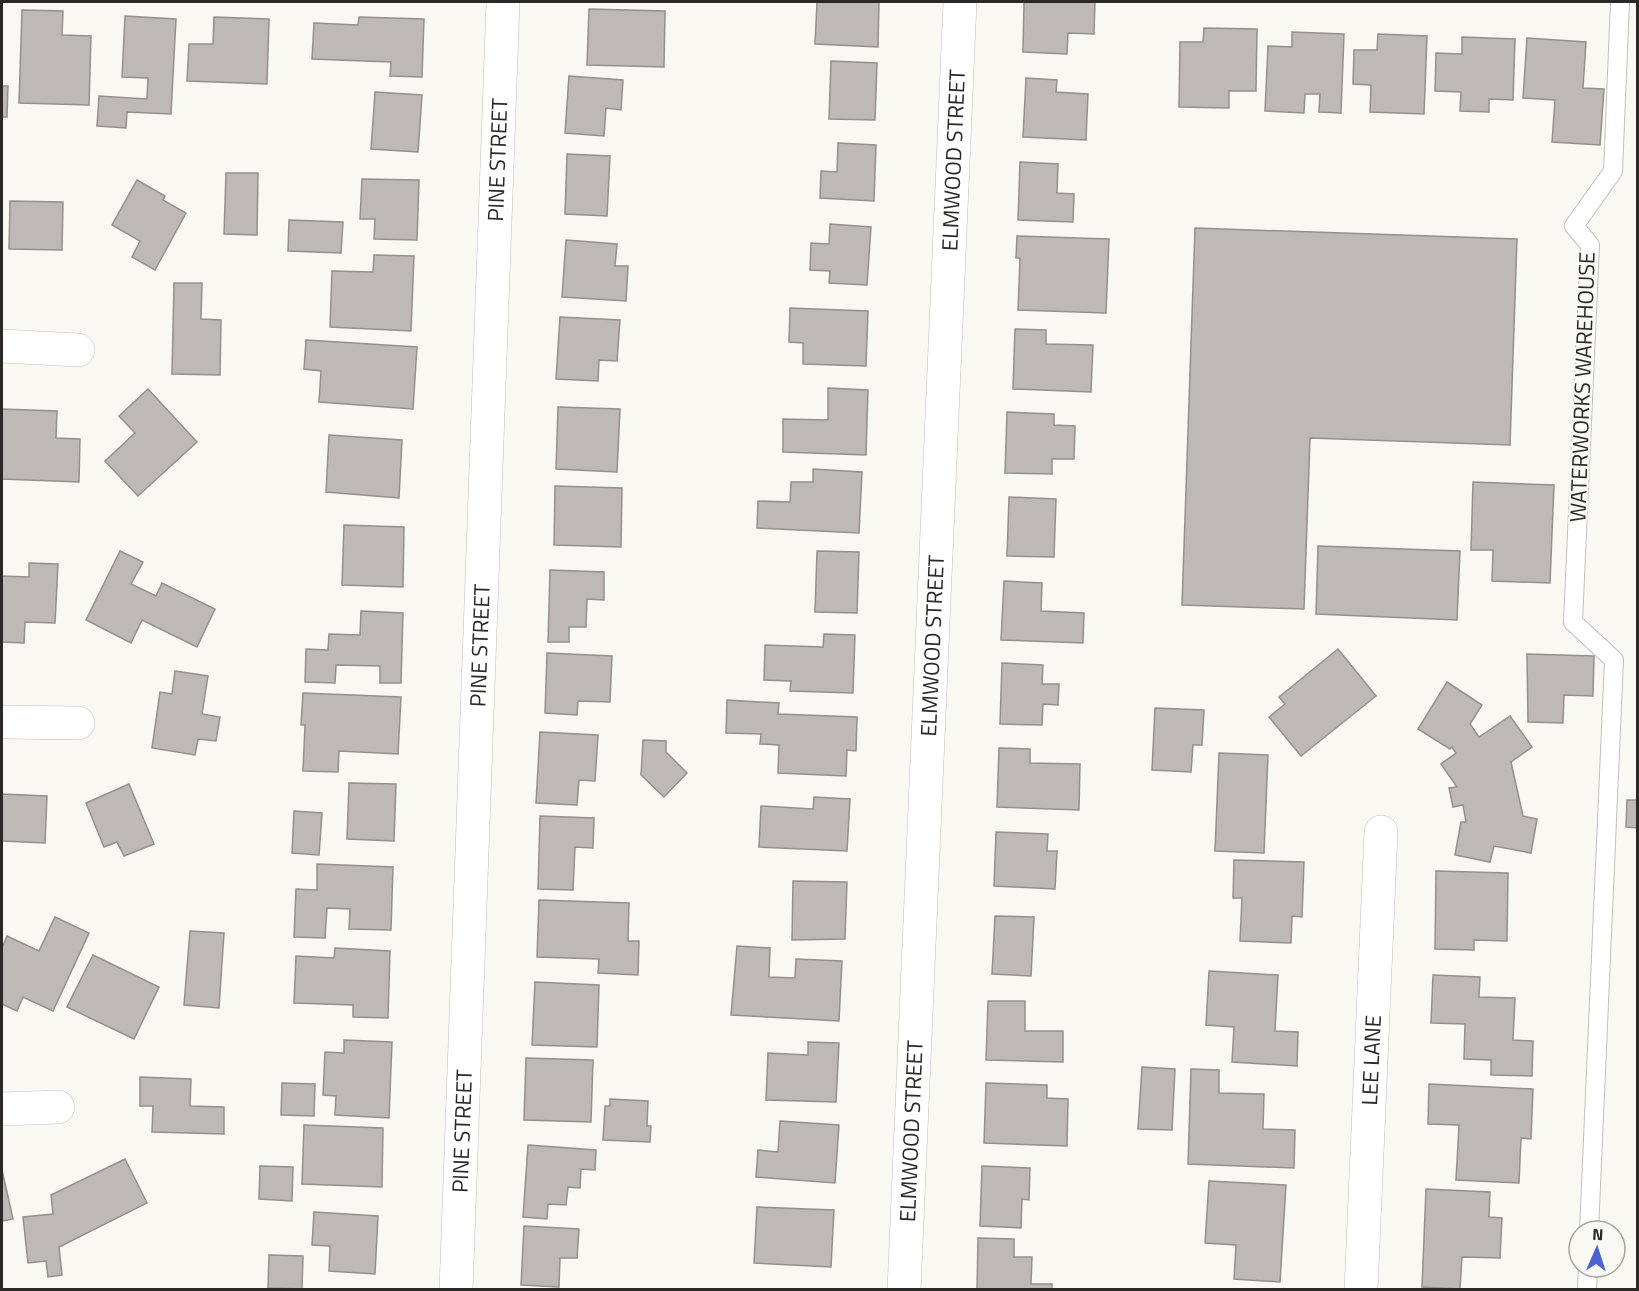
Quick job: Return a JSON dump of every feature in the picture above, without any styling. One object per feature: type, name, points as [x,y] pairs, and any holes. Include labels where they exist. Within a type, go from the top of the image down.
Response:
[{"type":"street","name":"PINE STREET","points":[[456,1290],[503,2]]},
{"type":"street","name":"ELMWOOD STREET","points":[[904,1290],[960,2]]},
{"type":"street","points":[[2,346],[78,350]]},
{"type":"street","points":[[2,722],[78,723]]},
{"type":"street","name":"LEE LANE","points":[[1361,1290],[1381,831]]},
{"type":"street","points":[[2,1109],[58,1107]]},
{"type":"lane","name":"WATERWORKS WAREHOUSE","points":[[1590,1219],[1614,660],[1573,622],[1590,245],[1574,226],[1613,171],[1620,2]]},
{"type":"building","points":[[817,2],[879,2],[878,47],[815,44]]},
{"type":"building","points":[[1024,2],[1095,2],[1094,34],[1068,33],[1067,54],[1023,52]]},
{"type":"building","points":[[589,9],[665,11],[664,67],[587,65]]},
{"type":"building","points":[[22,10],[63,11],[62,35],[91,36],[89,105],[19,103]]},
{"type":"building","points":[[125,16],[176,19],[171,114],[127,112],[126,128],[97,126],[99,96],[147,99],[148,78],[122,77]]},
{"type":"building","points":[[214,17],[269,19],[267,84],[187,81],[189,44],[213,44]]},
{"type":"building","points":[[359,17],[424,19],[422,77],[390,76],[391,62],[312,59],[314,23],[358,25]]},
{"type":"building","points":[[1204,28],[1257,29],[1256,91],[1229,91],[1229,108],[1179,107],[1180,42],[1203,42]]},
{"type":"building","points":[[1292,32],[1344,34],[1341,113],[1319,112],[1320,94],[1305,94],[1304,113],[1265,111],[1268,46],[1292,47]]},
{"type":"building","points":[[1378,34],[1427,36],[1424,114],[1370,112],[1371,85],[1353,84],[1354,50],[1377,50]]},
{"type":"building","points":[[1462,37],[1515,39],[1513,100],[1489,99],[1489,112],[1460,111],[1461,92],[1435,91],[1436,53],[1462,54]]},
{"type":"building","points":[[1527,38],[1586,42],[1583,88],[1604,89],[1600,145],[1552,142],[1555,100],[1523,98]]},
{"type":"building","points":[[831,61],[877,63],[875,120],[829,119]]},
{"type":"building","points":[[569,76],[623,80],[621,110],[606,108],[604,136],[565,133]]},
{"type":"building","points":[[1026,78],[1057,80],[1056,92],[1088,94],[1086,140],[1023,137]]},
{"type":"building","points":[[2,86],[8,86],[7,117],[2,117]]},
{"type":"building","points":[[375,92],[422,95],[418,152],[371,149]]},
{"type":"building","points":[[838,143],[876,145],[874,201],[820,198],[821,171],[837,172]]},
{"type":"building","points":[[567,154],[610,156],[607,216],[565,214]]},
{"type":"building","points":[[1020,162],[1058,164],[1057,193],[1074,194],[1073,222],[1018,220]]},
{"type":"building","points":[[226,173],[258,173],[257,235],[224,234]]},
{"type":"building","points":[[362,179],[419,180],[417,240],[374,239],[375,219],[360,219]]},
{"type":"building","points":[[137,180],[165,196],[163,200],[186,213],[155,270],[132,257],[140,241],[112,225]]},
{"type":"building","points":[[10,201],[63,202],[62,250],[9,249]]},
{"type":"building","points":[[289,220],[343,222],[341,253],[288,251]]},
{"type":"building","points":[[830,224],[871,227],[867,285],[829,283],[830,271],[810,270],[811,243],[829,244]]},
{"type":"building","points":[[1195,228],[1517,239],[1510,445],[1310,438],[1304,609],[1182,605]]},
{"type":"building","points":[[1017,236],[1109,239],[1106,313],[1018,310],[1020,258],[1016,258]]},
{"type":"building","points":[[566,240],[617,244],[615,266],[628,266],[626,301],[562,297]]},
{"type":"building","points":[[374,255],[414,256],[411,331],[330,327],[332,271],[373,272]]},
{"type":"building","points":[[174,283],[202,283],[201,319],[221,320],[220,375],[172,374]]},
{"type":"building","points":[[790,308],[868,311],[866,366],[803,364],[803,343],[789,342]]},
{"type":"building","points":[[560,317],[620,320],[617,361],[599,360],[598,381],[556,379]]},
{"type":"building","points":[[1015,329],[1046,330],[1046,344],[1093,345],[1091,392],[1013,389]]},
{"type":"building","points":[[306,340],[417,347],[413,409],[319,402],[321,371],[304,369]]},
{"type":"building","points":[[828,388],[868,390],[866,455],[783,452],[783,419],[828,420]]},
{"type":"building","points":[[148,389],[197,442],[138,496],[105,461],[135,433],[119,416]]},
{"type":"building","points":[[558,407],[620,409],[617,472],[556,469]]},
{"type":"building","points":[[2,409],[57,411],[56,438],[80,439],[79,482],[2,479]]},
{"type":"building","points":[[1007,412],[1054,414],[1054,425],[1075,426],[1074,459],[1052,459],[1052,474],[1005,473]]},
{"type":"building","points":[[329,435],[402,440],[399,498],[326,492]]},
{"type":"building","points":[[813,469],[862,472],[859,533],[757,528],[758,501],[790,502],[791,482],[813,482]]},
{"type":"building","points":[[1473,482],[1554,485],[1550,583],[1492,581],[1493,550],[1471,550]]},
{"type":"building","points":[[555,486],[622,488],[621,547],[554,545]]},
{"type":"building","points":[[1009,497],[1056,499],[1054,557],[1007,556]]},
{"type":"building","points":[[344,525],[404,527],[403,587],[342,585]]},
{"type":"building","points":[[1318,546],[1460,551],[1457,620],[1316,614]]},
{"type":"building","points":[[120,551],[143,562],[131,584],[156,596],[162,583],[215,609],[197,647],[142,620],[131,643],[86,620]]},
{"type":"building","points":[[817,551],[859,552],[857,613],[815,612]]},
{"type":"building","points":[[29,563],[58,564],[55,623],[25,622],[24,643],[2,642],[2,576],[29,577]]},
{"type":"building","points":[[550,570],[604,572],[604,600],[587,599],[586,627],[569,627],[569,642],[548,642]]},
{"type":"building","points":[[1004,581],[1042,583],[1041,611],[1084,613],[1083,643],[1001,640]]},
{"type":"building","points":[[361,611],[403,613],[401,683],[380,683],[380,666],[336,665],[335,683],[305,682],[306,649],[328,650],[329,634],[360,635]]},
{"type":"building","points":[[824,634],[855,635],[853,693],[790,691],[791,681],[764,680],[765,645],[823,647]]},
{"type":"building","points":[[1338,649],[1376,696],[1301,756],[1269,717],[1285,704],[1279,697]]},
{"type":"building","points":[[547,653],[612,656],[610,702],[578,701],[577,715],[545,713]]},
{"type":"building","points":[[1527,654],[1594,656],[1593,696],[1564,695],[1563,723],[1528,722]]},
{"type":"building","points":[[1002,663],[1043,665],[1042,684],[1059,684],[1058,705],[1043,704],[1042,725],[1000,724]]},
{"type":"building","points":[[175,671],[208,676],[202,714],[220,717],[216,741],[198,739],[195,755],[152,748],[160,692],[172,694]]},
{"type":"building","points":[[1447,682],[1482,705],[1470,724],[1479,737],[1510,716],[1532,747],[1511,762],[1523,816],[1537,819],[1531,853],[1494,846],[1490,862],[1455,855],[1461,822],[1466,822],[1463,805],[1453,807],[1449,788],[1457,787],[1441,764],[1456,753],[1452,747],[1450,749],[1418,729]]},
{"type":"building","points":[[303,693],[401,697],[398,754],[339,751],[338,772],[303,771],[305,725],[301,725]]},
{"type":"building","points":[[727,700],[779,703],[778,714],[857,717],[856,751],[847,750],[846,776],[778,773],[779,745],[760,744],[761,734],[726,733]]},
{"type":"building","points":[[1155,708],[1204,710],[1202,745],[1193,745],[1191,772],[1152,770]]},
{"type":"building","points":[[540,732],[598,735],[595,781],[579,780],[577,805],[536,803]]},
{"type":"building","points":[[643,740],[666,741],[666,752],[687,773],[664,797],[641,775]]},
{"type":"building","points":[[999,748],[1030,749],[1030,763],[1080,764],[1079,810],[997,807]]},
{"type":"building","points":[[1219,753],[1268,755],[1264,853],[1215,851]]},
{"type":"building","points":[[349,783],[396,784],[394,841],[347,839]]},
{"type":"building","points":[[129,784],[154,844],[124,856],[117,842],[104,847],[86,803]]},
{"type":"building","points":[[2,794],[47,796],[45,843],[2,841]]},
{"type":"building","points":[[814,797],[850,799],[847,851],[759,847],[761,806],[813,809]]},
{"type":"building","points":[[1627,800],[1638,800],[1638,828],[1626,827]]},
{"type":"building","points":[[294,811],[322,813],[319,855],[292,853]]},
{"type":"building","points":[[540,816],[594,818],[593,848],[575,847],[573,890],[538,889]]},
{"type":"building","points":[[996,832],[1048,834],[1047,851],[1057,851],[1055,889],[994,886]]},
{"type":"building","points":[[1234,860],[1304,862],[1302,917],[1292,916],[1291,943],[1240,941],[1242,898],[1233,898]]},
{"type":"building","points":[[317,864],[393,867],[391,930],[349,929],[350,909],[327,908],[325,938],[294,937],[296,889],[317,890]]},
{"type":"building","points":[[1436,871],[1508,873],[1507,941],[1474,940],[1474,950],[1435,949]]},
{"type":"building","points":[[793,881],[847,882],[845,939],[792,940]]},
{"type":"building","points":[[539,900],[629,903],[628,941],[639,941],[638,975],[598,973],[599,959],[537,957]]},
{"type":"building","points":[[995,916],[1034,917],[1031,976],[992,974]]},
{"type":"building","points":[[55,917],[89,933],[53,1011],[23,997],[17,1011],[2,1004],[2,948],[7,936],[39,951]]},
{"type":"building","points":[[190,931],[224,933],[219,1008],[184,1005]]},
{"type":"building","points":[[737,946],[770,948],[769,977],[795,978],[796,959],[842,961],[839,1021],[731,1015]]},
{"type":"building","points":[[335,948],[390,951],[388,1018],[353,1017],[353,1005],[294,1003],[296,956],[334,958]]},
{"type":"building","points":[[93,955],[159,987],[134,1039],[67,1007]]},
{"type":"building","points":[[1209,971],[1278,975],[1275,1031],[1298,1032],[1297,1066],[1232,1062],[1234,1027],[1206,1025]]},
{"type":"building","points":[[1433,975],[1480,977],[1479,997],[1515,998],[1513,1040],[1533,1041],[1532,1076],[1491,1075],[1491,1060],[1464,1059],[1465,1024],[1431,1023]]},
{"type":"building","points":[[535,982],[599,985],[597,1047],[532,1045]]},
{"type":"building","points":[[988,1001],[1025,1001],[1025,1031],[1063,1031],[1063,1062],[986,1060]]},
{"type":"building","points":[[344,1040],[392,1042],[389,1118],[335,1115],[336,1096],[323,1095],[325,1052],[344,1053]]},
{"type":"building","points":[[808,1042],[839,1043],[836,1102],[766,1100],[768,1053],[808,1055]]},
{"type":"building","points":[[526,1058],[593,1060],[591,1122],[524,1120]]},
{"type":"building","points":[[1142,1067],[1175,1069],[1172,1130],[1138,1129]]},
{"type":"building","points":[[1191,1069],[1219,1070],[1219,1093],[1264,1094],[1263,1129],[1295,1130],[1294,1168],[1188,1164]]},
{"type":"building","points":[[140,1077],[191,1079],[190,1106],[224,1107],[224,1134],[152,1132],[153,1106],[140,1106]]},
{"type":"building","points":[[282,1083],[315,1084],[314,1116],[281,1115]]},
{"type":"building","points":[[986,1083],[1047,1085],[1047,1098],[1068,1099],[1067,1146],[984,1143]]},
{"type":"building","points":[[1429,1084],[1533,1089],[1531,1139],[1521,1138],[1519,1183],[1456,1180],[1459,1125],[1428,1124]]},
{"type":"building","points":[[610,1099],[648,1101],[647,1126],[651,1126],[650,1142],[603,1140],[605,1106],[610,1106]]},
{"type":"building","points":[[780,1121],[839,1125],[835,1183],[756,1177],[758,1150],[778,1152]]},
{"type":"building","points":[[304,1125],[383,1128],[382,1187],[302,1184]]},
{"type":"building","points":[[528,1145],[596,1150],[595,1170],[581,1169],[580,1188],[568,1187],[566,1205],[548,1204],[547,1219],[523,1217]]},
{"type":"building","points":[[125,1159],[147,1203],[59,1247],[62,1275],[48,1277],[46,1261],[28,1263],[23,1217],[53,1214],[51,1195]]},
{"type":"building","points":[[260,1166],[293,1167],[292,1201],[259,1199]]},
{"type":"building","points":[[982,1166],[1030,1168],[1029,1200],[1022,1199],[1021,1228],[980,1226]]},
{"type":"building","points":[[2,1170],[13,1219],[2,1221]]},
{"type":"building","points":[[1209,1181],[1286,1185],[1280,1282],[1234,1279],[1236,1245],[1205,1243]]},
{"type":"building","points":[[1426,1189],[1490,1192],[1489,1217],[1502,1218],[1500,1258],[1462,1257],[1460,1289],[1422,1287]]},
{"type":"building","points":[[757,1207],[834,1210],[831,1267],[754,1263]]},
{"type":"building","points":[[314,1212],[378,1216],[375,1274],[329,1271],[330,1246],[312,1245]]},
{"type":"building","points":[[524,1226],[579,1229],[577,1258],[560,1258],[559,1287],[521,1285]]},
{"type":"building","points":[[978,1238],[1014,1239],[1014,1257],[1032,1257],[1031,1284],[1052,1284],[1052,1290],[977,1290]]},
{"type":"building","points":[[269,1255],[303,1256],[302,1289],[268,1288]]}]
